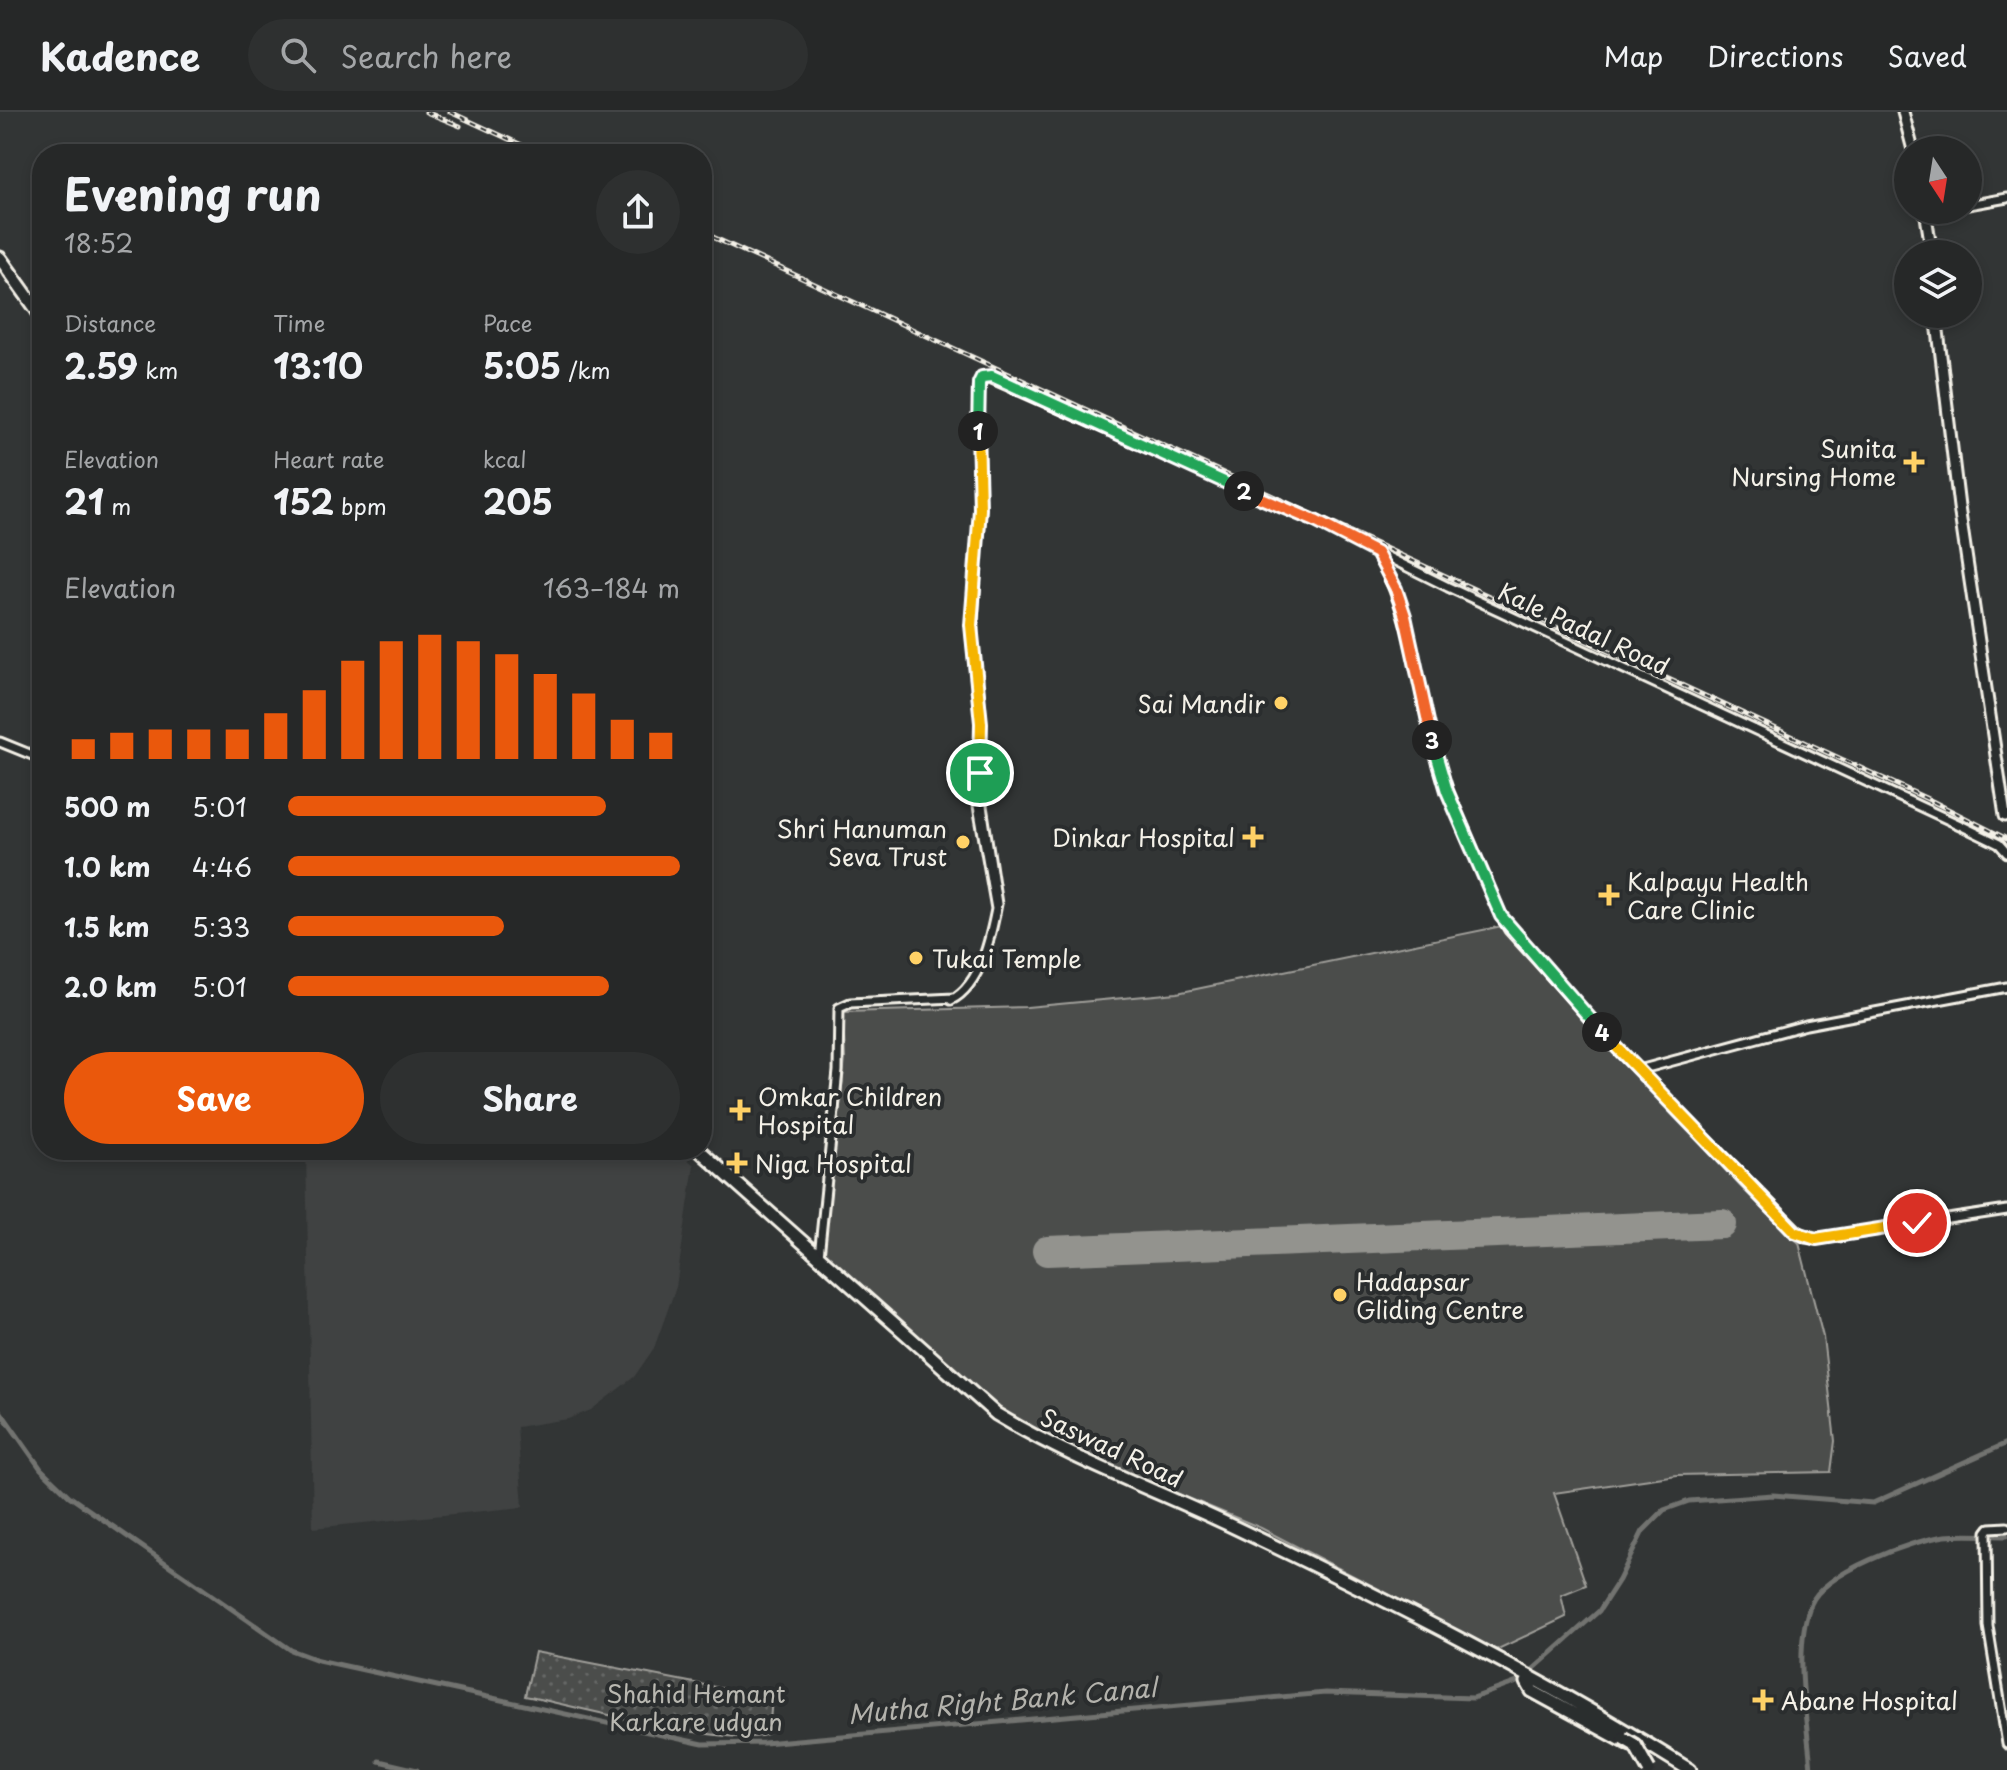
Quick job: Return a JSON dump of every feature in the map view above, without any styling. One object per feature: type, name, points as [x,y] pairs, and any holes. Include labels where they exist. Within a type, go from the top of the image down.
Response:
[{"type":"highway","points":[[0,258],[32,303]]},
{"type":"highway","name":"Saswad Road","points":[[702,1160],[992,1420],[1046,1450],[1437,1633],[1564,1697]]},
{"type":"highway","name":"Saswad Road","points":[[710,1160],[952,1378],[1017,1427],[1236,1528],[1526,1679]]},
{"type":"highway","points":[[1526,1679],[1632,1743],[1647,1768],[1663,1762],[1676,1770]]},
{"type":"highway","points":[[1564,1697],[1690,1770]]},
{"type":"highway","points":[[1564,1697],[1585,1704],[1700,1770]]},
{"type":"main road","points":[[1903,112],[1909,136]]},
{"type":"main road","points":[[1938,328],[1952,456],[2006,818]]},
{"type":"main road","points":[[2006,818],[2007,785]]},
{"type":"street","points":[[1982,202],[2007,198]]},
{"type":"street","name":"Kale Padal Road","points":[[819,1256],[832,1126],[839,1008],[850,1003],[948,1002],[969,988],[995,922],[996,909],[979,786],[981,723],[972,614],[980,509],[978,388],[982,377],[992,376],[1315,521],[1377,553],[1999,844]]},
{"type":"street","points":[[1377,553],[1396,589],[1405,616],[1433,743],[1447,791],[1497,909],[1509,930],[1639,1070],[1805,1238],[1816,1239],[2007,1210]]},
{"type":"street","points":[[0,742],[32,755]]},
{"type":"street","points":[[1999,844],[2007,853]]},
{"type":"street","points":[[1999,844],[2007,860]]},
{"type":"street","points":[[1639,1070],[1806,1025],[2007,987]]},
{"type":"street","points":[[2007,1527],[1990,1528],[1987,1532],[1988,1626],[2007,1744]]},
{"type":"shaded area","points":[[306,1160],[688,1160],[694,1165],[676,1287],[654,1348],[634,1377],[591,1410],[568,1419],[517,1427],[523,1507],[313,1528]]},
{"type":"green space","name":"Hadapsar Gliding Centre","points":[[1502,926],[1740,1186],[1799,1243],[1823,1337],[1835,1441],[1831,1472],[1677,1475],[1554,1493],[1586,1585],[1561,1595],[1566,1617],[1496,1650],[1261,1528],[1050,1441],[1010,1418],[957,1379],[824,1254],[845,1059],[843,1012],[1027,1007],[1177,993]]},
{"type":"green space","name":"Shahid Hemant Karkare udyan","points":[[535,1652],[772,1698],[769,1733],[752,1737],[690,1731],[525,1696]]},
{"type":"waterway","name":"Mutha Right Bank Canal","points":[[0,1411],[41,1469],[69,1496],[291,1650],[318,1660],[703,1744],[764,1743],[1325,1693],[1473,1698],[1520,1681],[1599,1611],[1619,1580],[1643,1531],[1664,1510],[1689,1501],[1773,1495],[1873,1503],[2007,1443]]},
{"type":"waterway","points":[[1811,1770],[1802,1663],[1805,1622],[1819,1592],[1850,1570],[1912,1544],[1945,1536],[2007,1536]]},
{"type":"waterway","points":[[379,1761],[417,1770]]},
{"type":"runway","points":[[1047,1251],[1722,1224]]},
{"type":"railway","points":[[426,112],[460,126]]},
{"type":"railway","points":[[450,112],[519,144]]},
{"type":"railway","points":[[712,237],[1932,801],[2007,839]]},
{"type":"place","name":"Sunita Nursing Home","points":[[1914,462]]},
{"type":"place","name":"Sai Mandir","points":[[1281,703]]},
{"type":"place","name":"Dinkar Hospital","points":[[1253,837]]},
{"type":"place","name":"Shri Hanuman Seva Trust","points":[[963,842]]},
{"type":"place","name":"Kalpayu Health Care Clinic","points":[[1609,895]]},
{"type":"place","name":"Tukai Temple","points":[[916,958]]},
{"type":"place","name":"Omkar Children Hospital","points":[[740,1110]]},
{"type":"place","name":"Niga Hospital","points":[[737,1163]]},
{"type":"place","name":"Hadapsar Gliding Centre","points":[[1340,1295]]},
{"type":"place","name":"Abane Hospital","points":[[1763,1700]]},
{"type":"route","points":[[980,773],[981,723],[972,637],[973,582],[980,525],[978,388],[980,379],[992,376],[1315,521],[1377,553],[1396,589],[1405,616],[1433,743],[1447,791],[1497,909],[1509,930],[1623,1055],[1795,1232],[1805,1238],[1816,1239],[1917,1223]]}]
